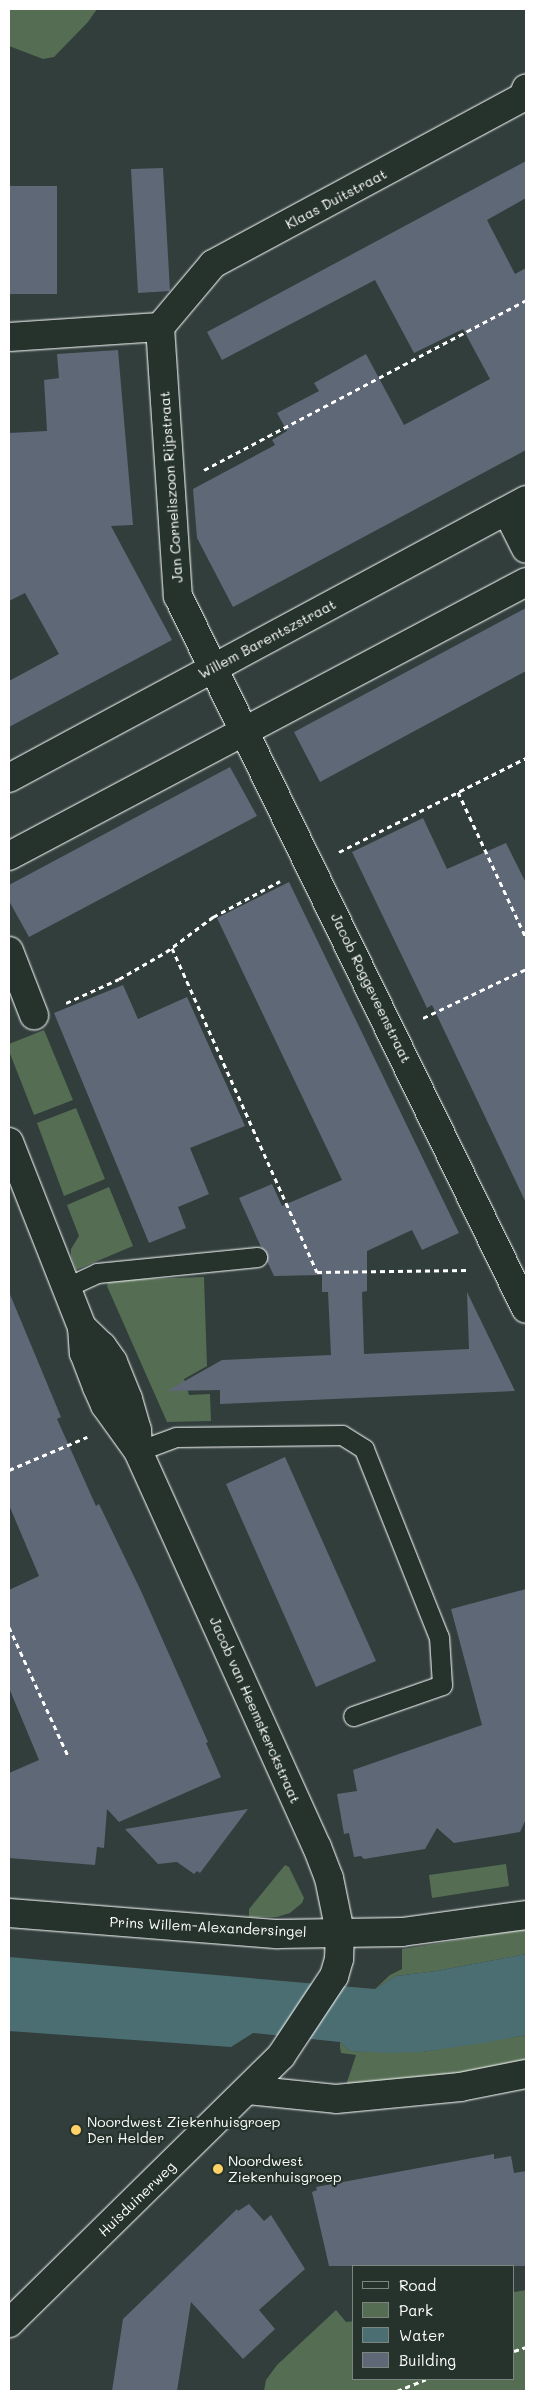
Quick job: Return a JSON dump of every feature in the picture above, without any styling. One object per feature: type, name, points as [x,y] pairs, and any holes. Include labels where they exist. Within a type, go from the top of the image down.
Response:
[{"type":"street","name":"Klaas Duitstraat","points":[[160,328],[213,264],[524,97],[526,89]]},
{"type":"street","points":[[9,337],[160,328]]},
{"type":"street","name":"Jan Corneliszoon Rijpstraat","points":[[160,328],[178,596],[214,667]]},
{"type":"street","points":[[517,506],[526,549]]},
{"type":"street","name":"Willem Barentszstraat","points":[[9,778],[517,506]]},
{"type":"street","points":[[9,856],[526,582]]},
{"type":"street","name":"Jacob Roggeveenstraat","points":[[214,667],[526,1309]]},
{"type":"street","points":[[9,951],[34,1016]]},
{"type":"street","name":"Jacob van Heemskerckstraat","points":[[9,1142],[82,1327],[84,1353],[104,1405],[138,1451],[317,1847],[329,1878],[340,1932],[339,1959],[334,1976]]},
{"type":"street","name":"Jacob van Heemskerckstraat","points":[[82,1327],[102,1346],[113,1362],[137,1430],[138,1451]]},
{"type":"street","name":"Prins Willem-Alexandersingel","points":[[9,1913],[278,1934],[402,1932],[526,1915]]},
{"type":"street","name":"Huisduinerweg","points":[[9,2323],[281,2056],[334,1976]]},
{"type":"street","points":[[248,2090],[336,2099],[460,2086],[526,2074]]},
{"type":"lane","points":[[67,1287],[98,1273],[257,1257]]},
{"type":"lane","points":[[138,1451],[176,1436],[342,1435],[364,1450],[439,1637],[442,1686],[353,1716]]},
{"type":"path","points":[[171,487],[526,300]]},
{"type":"path","points":[[34,1016],[119,979],[172,948],[213,917],[311,865],[526,758]]},
{"type":"path","points":[[458,792],[526,938]]},
{"type":"path","points":[[172,948],[318,1272],[507,1270]]},
{"type":"path","points":[[392,1032],[526,969]]},
{"type":"path","points":[[9,1470],[117,1424]]},
{"type":"path","points":[[9,1627],[68,1756]]},
{"type":"path","points":[[397,2391],[424,2380]]},
{"type":"green space","points":[[9,9],[97,9],[88,22],[54,57],[43,59],[9,46]]},
{"type":"green space","points":[[44,1030],[73,1100],[34,1115],[9,1051],[9,1044]]},
{"type":"green space","points":[[76,1108],[105,1179],[64,1196],[37,1123]]},
{"type":"green space","points":[[109,1187],[133,1246],[76,1270],[71,1256],[71,1249],[79,1236],[67,1205]]},
{"type":"green space","points":[[204,1277],[207,1366],[184,1379],[189,1395],[210,1394],[211,1421],[167,1422],[107,1286],[108,1282],[113,1280]]},
{"type":"green space","points":[[506,1864],[509,1886],[432,1898],[429,1875]]},
{"type":"green space","points":[[285,1865],[289,1867],[304,1898],[302,1903],[290,1913],[277,1917],[249,1917],[249,1909]]},
{"type":"green space","points":[[526,1929],[526,1954],[437,1971],[396,1976],[375,1989],[390,1975],[402,1969],[402,1949]]},
{"type":"green space","points":[[526,2035],[526,2067],[346,2085],[356,2055],[341,2053],[340,2042],[350,2051],[422,2052]]},
{"type":"green space","points":[[526,2290],[526,2391],[264,2391],[266,2380],[277,2365],[336,2310],[346,2322],[352,2321],[352,2380],[515,2380],[515,2292]]},
{"type":"water","points":[[526,1954],[526,2035],[483,2043],[422,2052],[388,2053],[350,2051],[340,2042],[253,2033],[231,2047],[9,2031],[9,1957],[375,1989],[396,1976],[437,1971]]},
{"type":"building","points":[[526,161],[526,198],[487,220],[515,274],[526,268],[526,450],[233,607],[197,538],[193,489],[275,445],[272,440],[287,431],[277,413],[319,391],[314,383],[366,354],[404,425],[490,379],[463,329],[414,353],[375,280],[222,360],[207,332]]},
{"type":"building","points":[[163,168],[170,291],[138,293],[131,169]]},
{"type":"building","points":[[9,186],[57,186],[57,294],[9,294]]},
{"type":"building","points":[[118,350],[133,525],[111,526],[172,640],[9,727],[9,681],[59,654],[25,593],[9,601],[9,433],[47,431],[44,380],[59,378],[57,354]]},
{"type":"building","points":[[526,608],[526,671],[320,782],[294,732]]},
{"type":"building","points":[[230,767],[257,816],[29,937],[9,901],[9,885]]},
{"type":"building","points":[[423,818],[447,869],[506,843],[526,883],[526,1203],[432,1005],[427,1008],[352,852]]},
{"type":"building","points":[[289,882],[459,1233],[422,1250],[412,1230],[367,1251],[367,1291],[362,1292],[364,1354],[469,1349],[467,1292],[515,1391],[220,1404],[220,1390],[167,1391],[222,1360],[331,1355],[328,1292],[322,1292],[322,1275],[274,1276],[267,1261],[266,1251],[261,1247],[239,1198],[272,1184],[282,1206],[342,1180],[217,918]]},
{"type":"building","points":[[123,985],[138,1019],[187,997],[245,1126],[190,1148],[209,1194],[178,1207],[186,1228],[149,1243],[54,1013]]},
{"type":"building","points":[[9,1292],[61,1417],[57,1419],[96,1506],[99,1504],[141,1591],[208,1742],[206,1743],[221,1777],[119,1822],[107,1809],[104,1848],[97,1847],[95,1865],[9,1858],[9,1773],[39,1760],[9,1688],[9,1590],[39,1576],[9,1505]]},
{"type":"building","points":[[285,1457],[376,1661],[316,1687],[226,1484]]},
{"type":"building","points":[[526,1589],[526,1819],[520,1832],[454,1843],[437,1828],[425,1849],[364,1859],[361,1856],[354,1857],[349,1833],[344,1834],[337,1794],[357,1791],[353,1770],[482,1725],[451,1609]]},
{"type":"building","points":[[248,1809],[200,1873],[197,1871],[194,1874],[177,1862],[158,1864],[125,1829]]},
{"type":"building","points":[[494,2154],[494,2159],[511,2156],[514,2173],[526,2171],[526,2266],[329,2266],[312,2192],[317,2190],[316,2187]]},
{"type":"building","points":[[249,2204],[264,2221],[271,2215],[305,2269],[259,2310],[275,2329],[243,2359],[191,2302],[177,2391],[112,2391],[123,2319],[237,2209],[238,2211]]},
{"type":"place","name":"Noordwest Ziekenhuisgroep Den Helder","points":[[76,2130]]},
{"type":"place","name":"Noordwest Ziekenhuisgroep","points":[[218,2169]]}]
